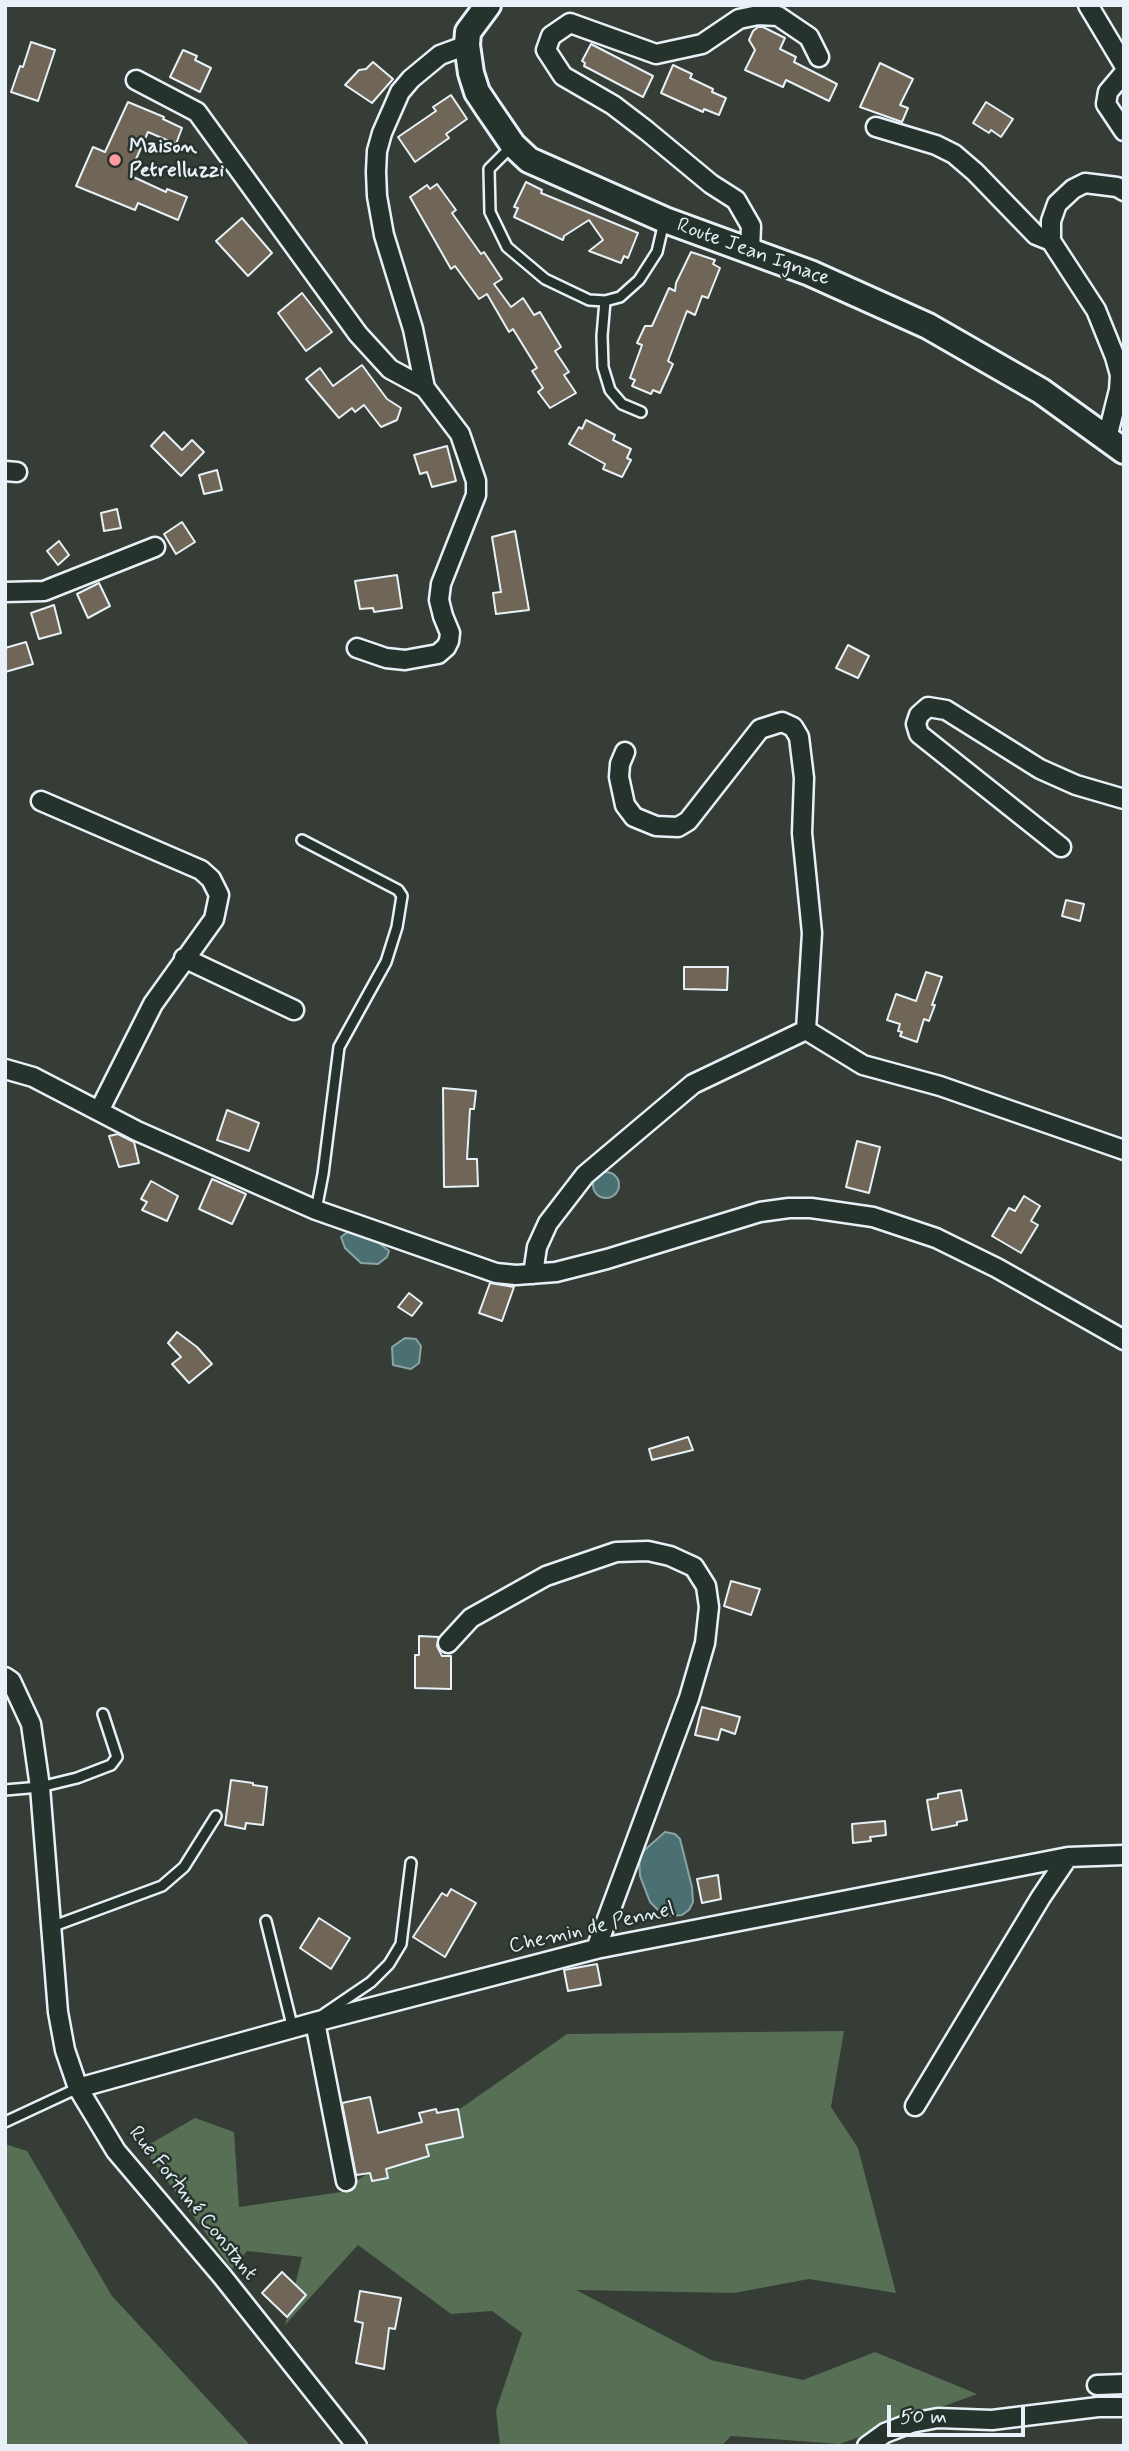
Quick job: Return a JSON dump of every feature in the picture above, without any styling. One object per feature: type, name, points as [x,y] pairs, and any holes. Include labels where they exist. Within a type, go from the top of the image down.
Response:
[{"type":"street","points":[[425,388],[413,329],[384,235],[377,196],[377,151],[391,108],[400,92],[440,55],[467,45],[468,32],[488,5]]},
{"type":"street","points":[[1087,5],[1124,65]]},
{"type":"street","points":[[750,251],[751,226],[736,200],[711,184],[647,131],[563,76],[546,50],[551,36],[570,23],[656,54],[702,44],[739,19],[778,16],[798,27],[809,37],[819,57]]},
{"type":"street","name":"Route Jean Ignace","points":[[467,45],[477,92],[513,145],[529,160],[665,220],[860,294],[940,332],[1041,391],[1115,444]]},
{"type":"street","points":[[1124,73],[1108,92],[1106,104],[1124,131]]},
{"type":"street","points":[[136,80],[197,112],[358,334],[390,369],[425,388],[460,435],[476,481],[476,495],[441,584],[439,600],[450,633],[449,641],[438,654],[405,660],[386,658],[357,648]]},
{"type":"street","points":[[876,127],[936,145],[954,154],[1036,235],[1051,242],[1096,310],[1115,357],[1120,375],[1115,444]]},
{"type":"street","points":[[1051,242],[1051,220],[1057,204],[1073,189],[1085,183],[1117,187],[1124,191]]},
{"type":"street","points":[[5,593],[44,590],[155,547]]},
{"type":"street","points":[[1061,847],[919,734],[916,724],[919,715],[928,708],[946,710],[1040,769],[1076,785],[1124,799]]},
{"type":"street","points":[[625,752],[619,777],[625,805],[634,817],[656,827],[678,827],[688,821],[761,729],[782,722],[793,727],[799,737],[804,778],[802,833],[812,933],[806,1030]]},
{"type":"street","points":[[41,802],[201,870],[211,879],[219,895],[218,908],[208,929],[184,958],[145,1017],[99,1111]]},
{"type":"street","points":[[184,958],[293,1010]]},
{"type":"street","points":[[806,1030],[863,1065],[940,1086],[1124,1150]]},
{"type":"street","points":[[533,1274],[537,1247],[548,1223],[585,1175],[692,1084],[806,1030]]},
{"type":"street","points":[[5,1069],[33,1077],[160,1141],[316,1210],[487,1270],[516,1275],[556,1272],[760,1212],[811,1208],[873,1217],[954,1245],[1124,1340]]},
{"type":"street","points":[[447,1643],[471,1618],[546,1576],[616,1552],[648,1551],[670,1556],[694,1567],[706,1586],[709,1607],[705,1643],[689,1698],[596,1949]]},
{"type":"street","name":"Rue Fortuné Constant","points":[[5,1676],[15,1690],[31,1724],[40,1787],[58,2012],[65,2050],[78,2088],[116,2151],[222,2276],[357,2446]]},
{"type":"street","name":"Chemin de Pennel","points":[[78,2088],[596,1949],[1068,1857],[1124,1855]]},
{"type":"street","points":[[915,2106],[1068,1857]]},
{"type":"street","points":[[304,2026],[346,2180]]},
{"type":"street","points":[[1097,2385],[1124,2385]]},
{"type":"street","points":[[867,2446],[885,2433],[902,2426],[938,2418],[992,2420],[1098,2407],[1124,2407]]},
{"type":"lane","points":[[513,145],[489,169],[490,212],[507,247],[545,279],[589,300],[605,301],[620,297],[639,280],[657,252],[665,220]]},
{"type":"lane","points":[[605,301],[603,368],[610,390],[622,404],[641,412]]},
{"type":"lane","points":[[302,840],[398,890],[402,896],[397,927],[386,962],[339,1047],[316,1210]]},
{"type":"lane","points":[[5,1790],[40,1787],[77,1778],[111,1765],[117,1756],[103,1714]]},
{"type":"lane","points":[[51,1927],[162,1886],[184,1867],[216,1816]]},
{"type":"lane","points":[[266,1921],[304,2026],[371,1982],[388,1965],[401,1944],[411,1863]]},
{"type":"lane","points":[[5,2122],[78,2088]]},
{"type":"green space","points":[[844,2031],[831,2107],[858,2148],[896,2293],[809,2279],[734,2293],[576,2290],[711,2360],[803,2380],[875,2352],[977,2394],[840,2444],[731,2436],[721,2446],[500,2446],[496,2410],[522,2333],[492,2311],[451,2314],[358,2245],[285,2325],[302,2257],[247,2251],[232,2269],[143,2148],[195,2118],[234,2132],[239,2207],[341,2192],[567,2034]]},
{"type":"green space","points":[[5,2144],[27,2151],[112,2296],[251,2446],[5,2446]]},
{"type":"water","points":[[606,1172],[615,1176],[619,1185],[615,1194],[606,1198],[597,1194],[593,1185],[597,1176]]},
{"type":"water","points":[[349,1231],[373,1238],[389,1251],[387,1257],[378,1264],[361,1263],[345,1248],[341,1237]]},
{"type":"water","points":[[405,1338],[416,1339],[421,1346],[419,1363],[411,1369],[393,1365],[392,1347]]},
{"type":"water","points":[[665,1832],[675,1834],[680,1839],[692,1887],[693,1902],[689,1910],[682,1915],[670,1916],[660,1912],[650,1902],[640,1876],[639,1855]]},
{"type":"building","points":[[758,27],[785,38],[780,49],[796,57],[794,62],[837,84],[829,101],[786,80],[783,87],[745,70],[755,50],[749,40]]},
{"type":"building","points":[[31,42],[55,50],[38,101],[11,92]]},
{"type":"building","points":[[591,44],[653,76],[643,97],[584,66],[582,61]]},
{"type":"building","points":[[183,50],[197,56],[195,60],[211,68],[200,92],[170,77]]},
{"type":"building","points":[[373,62],[393,79],[372,103],[345,85],[359,70],[366,69]]},
{"type":"building","points":[[880,63],[913,79],[900,105],[908,108],[902,122],[860,107]]},
{"type":"building","points":[[673,65],[692,74],[690,78],[726,98],[719,115],[704,109],[703,112],[661,93]]},
{"type":"building","points":[[451,95],[467,119],[446,134],[449,138],[415,162],[398,137],[436,111],[433,107]]},
{"type":"building","name":"Maison Petrelluzzi","points":[[128,102],[164,117],[163,119],[182,128],[176,144],[148,132],[129,175],[166,192],[167,189],[187,197],[178,220],[138,203],[135,210],[76,186],[93,147],[105,152]]},
{"type":"building","points":[[986,102],[1013,119],[1001,137],[973,123]]},
{"type":"building","points":[[526,182],[542,190],[541,193],[638,233],[628,258],[624,256],[621,263],[589,251],[603,240],[589,220],[564,236],[563,240],[514,217],[518,208],[514,207]]},
{"type":"building","points":[[437,184],[456,210],[452,213],[502,279],[494,284],[511,307],[523,298],[534,315],[540,312],[561,347],[555,351],[569,372],[564,375],[576,393],[550,408],[538,392],[543,388],[532,371],[537,368],[513,329],[509,332],[487,294],[479,299],[455,266],[451,269],[410,197],[427,185],[430,189]]},
{"type":"building","points":[[242,218],[272,253],[248,276],[216,241]]},
{"type":"building","points":[[691,252],[715,260],[713,264],[720,268],[708,298],[702,296],[695,315],[687,311],[668,361],[673,364],[660,393],[653,390],[651,394],[632,386],[635,380],[630,378],[642,345],[637,343],[645,326],[652,326],[669,288],[675,291],[676,283]]},
{"type":"building","points":[[302,293],[332,332],[306,351],[278,313]]},
{"type":"building","points":[[362,365],[387,399],[401,408],[397,420],[381,427],[364,405],[355,412],[352,408],[339,418],[306,379],[320,368],[333,386]]},
{"type":"building","points":[[586,420],[615,435],[613,440],[631,449],[627,458],[631,460],[622,477],[603,469],[605,464],[569,444]]},
{"type":"building","points":[[164,432],[182,450],[192,440],[204,452],[181,476],[151,446]]},
{"type":"building","points":[[447,446],[456,481],[432,487],[427,472],[420,474],[414,455]]},
{"type":"building","points":[[217,470],[222,490],[204,494],[199,475]]},
{"type":"building","points":[[117,509],[121,528],[104,531],[101,513]]},
{"type":"building","points":[[182,522],[195,542],[176,554],[164,534]]},
{"type":"building","points":[[515,531],[529,610],[496,614],[493,593],[501,592],[492,537]]},
{"type":"building","points":[[59,541],[69,555],[58,565],[47,551]]},
{"type":"building","points":[[397,575],[402,608],[374,612],[373,608],[360,609],[355,581]]},
{"type":"building","points":[[99,583],[110,606],[88,618],[77,594]]},
{"type":"building","points":[[54,605],[61,633],[39,639],[31,613]]},
{"type":"building","points":[[26,642],[33,664],[5,672],[5,648]]},
{"type":"building","points":[[848,645],[869,656],[858,678],[836,668]]},
{"type":"building","points":[[1066,900],[1084,904],[1080,921],[1062,916]]},
{"type":"building","points":[[684,967],[728,967],[727,990],[684,989]]},
{"type":"building","points":[[926,972],[942,977],[929,1021],[924,1019],[917,1042],[900,1036],[900,1024],[887,1020],[896,994],[916,1001]]},
{"type":"building","points":[[443,1088],[476,1091],[474,1109],[470,1109],[467,1159],[477,1159],[478,1186],[444,1187]]},
{"type":"building","points":[[227,1110],[259,1123],[249,1151],[217,1140]]},
{"type":"building","points":[[118,1134],[134,1142],[139,1163],[119,1167],[109,1136]]},
{"type":"building","points":[[857,1141],[880,1147],[869,1193],[846,1187]]},
{"type":"building","points":[[212,1179],[246,1194],[232,1224],[199,1209]]},
{"type":"building","points":[[151,1181],[178,1196],[167,1221],[142,1210],[147,1202],[141,1199]]},
{"type":"building","points":[[1024,1196],[1040,1206],[1031,1221],[1038,1225],[1021,1253],[992,1236],[1009,1208],[1015,1211]]},
{"type":"building","points":[[490,1283],[514,1287],[502,1321],[479,1313]]},
{"type":"building","points":[[409,1293],[422,1303],[412,1316],[398,1307]]},
{"type":"building","points":[[177,1332],[197,1347],[212,1364],[189,1383],[172,1364],[181,1357],[168,1343]]},
{"type":"building","points":[[688,1437],[693,1450],[652,1460],[649,1449]]},
{"type":"building","points":[[731,1581],[760,1589],[751,1615],[724,1606]]},
{"type":"building","points":[[419,1636],[439,1637],[437,1646],[442,1656],[451,1656],[451,1689],[415,1688],[415,1655],[419,1655]]},
{"type":"building","points":[[702,1707],[740,1717],[735,1734],[721,1729],[718,1740],[695,1735]]},
{"type":"building","points":[[231,1780],[267,1787],[263,1825],[246,1823],[245,1829],[225,1825]]},
{"type":"building","points":[[961,1790],[967,1820],[932,1830],[927,1800],[938,1798],[938,1794]]},
{"type":"building","points":[[885,1821],[886,1835],[870,1837],[871,1841],[853,1843],[852,1824]]},
{"type":"building","points":[[718,1875],[721,1899],[702,1903],[697,1879]]},
{"type":"building","points":[[451,1889],[476,1903],[445,1957],[413,1937],[442,1893],[447,1896]]},
{"type":"building","points":[[319,1918],[350,1938],[331,1969],[300,1948]]},
{"type":"building","points":[[597,1964],[601,1985],[568,1991],[564,1970]]},
{"type":"building","points":[[370,2097],[378,2133],[422,2122],[419,2113],[436,2109],[437,2113],[458,2109],[463,2137],[426,2145],[429,2156],[386,2169],[388,2178],[372,2181],[370,2173],[356,2175],[342,2103]]},
{"type":"building","points":[[282,2272],[306,2295],[287,2317],[262,2293]]},
{"type":"building","points":[[360,2291],[401,2298],[395,2329],[389,2328],[384,2369],[356,2363],[363,2323],[355,2321]]},
{"type":"place","name":"Maison Petrelluzzi","points":[[115,160]]}]
